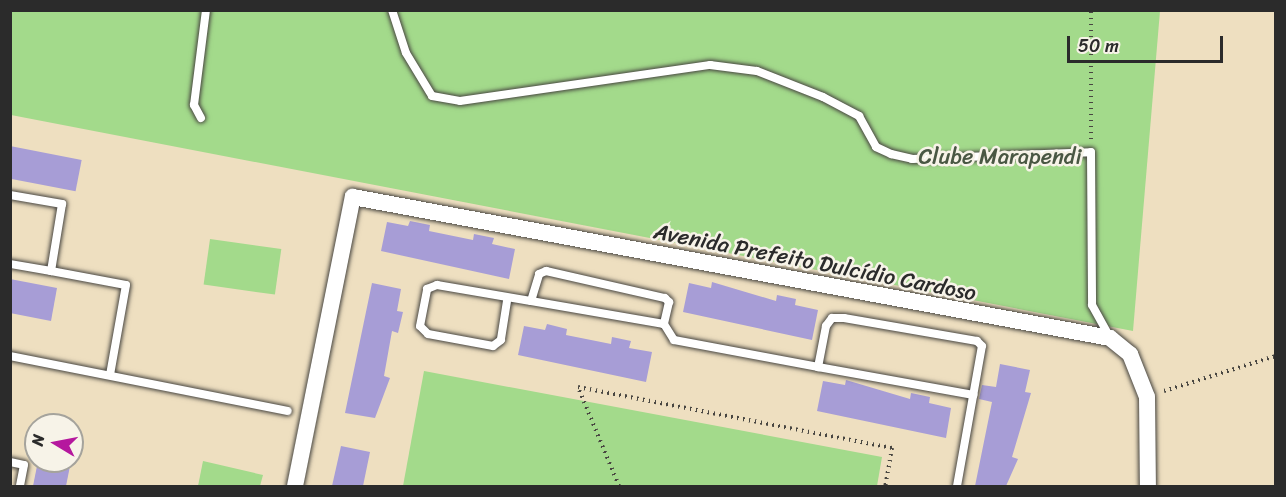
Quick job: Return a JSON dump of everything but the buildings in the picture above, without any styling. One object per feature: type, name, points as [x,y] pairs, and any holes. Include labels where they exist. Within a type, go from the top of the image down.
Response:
[{"type":"street","name":"Avenida Prefeito Dulcídio Cardoso","points":[[295,486],[353,197],[1110,338]]},
{"type":"street","points":[[1110,338],[1130,354],[1146,397],[1148,486]]},
{"type":"lane","points":[[201,118],[194,105],[206,10]]},
{"type":"lane","points":[[392,10],[406,52],[432,96],[460,101],[710,65],[757,71],[823,97],[859,116],[876,147],[891,154],[912,159],[1091,152],[1092,305],[1110,338]]},
{"type":"lane","points":[[10,195],[62,204],[51,271]]},
{"type":"lane","points":[[10,264],[126,285],[110,375]]},
{"type":"lane","points":[[531,301],[539,274],[546,271],[665,298],[664,324],[674,340],[686,346],[973,395]]},
{"type":"lane","points":[[507,301],[501,340],[493,346],[428,334],[420,326],[427,289],[437,285],[507,301],[531,301],[664,324]]},
{"type":"lane","points":[[818,367],[832,318],[977,341],[981,353],[957,486]]},
{"type":"lane","points":[[10,356],[288,411]]},
{"type":"lane","points":[[10,462],[24,465],[20,486]]},
{"type":"path","points":[[1091,10],[1091,152]]},
{"type":"path","points":[[1146,397],[1275,356]]},
{"type":"path","points":[[619,486],[578,387],[892,448],[885,486]]},
{"type":"green space","name":"Clube Marapendi","points":[[10,11],[1160,11],[1133,331],[11,115]]},
{"type":"green space","points":[[210,239],[281,249],[275,295],[204,285]]},
{"type":"green space","points":[[424,371],[882,457],[877,486],[403,486]]},
{"type":"green space","points":[[203,461],[263,475],[260,486],[198,486]]}]
